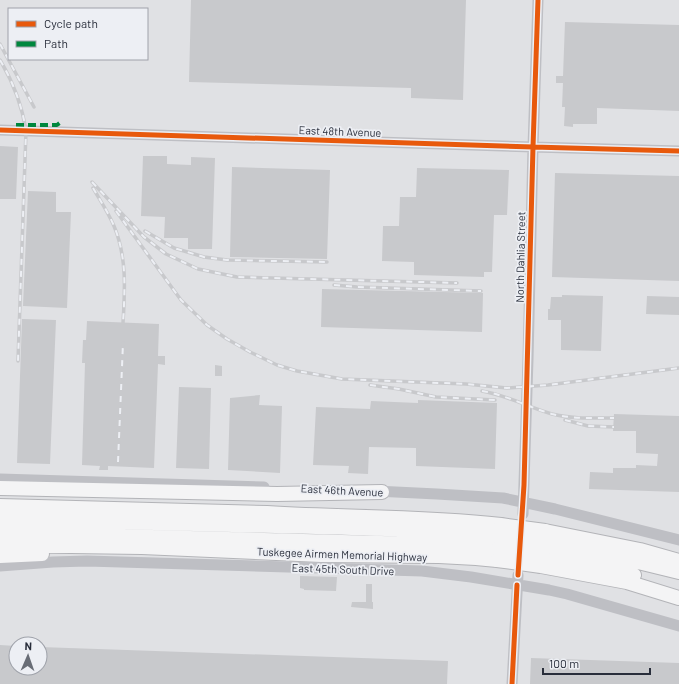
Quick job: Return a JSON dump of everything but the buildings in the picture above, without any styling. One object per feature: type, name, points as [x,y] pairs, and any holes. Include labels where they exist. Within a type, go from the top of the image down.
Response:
[{"type":"highway","points":[[0,488],[188,502],[222,511]]},
{"type":"highway","points":[[37,490],[82,489],[276,494],[382,492]]},
{"type":"highway","name":"Tuskegee Airmen Memorial Highway","points":[[0,506],[222,511],[450,520],[499,542],[543,548],[640,550],[679,561]]},
{"type":"highway","points":[[0,520],[139,522],[415,530],[499,542]]},
{"type":"highway","points":[[0,533],[459,545],[499,542]]},
{"type":"highway","name":"Tuskegee Airmen Memorial Highway","points":[[0,545],[142,547],[321,555],[454,557],[499,542],[543,548],[627,582],[679,598]]},
{"type":"highway","points":[[0,556],[107,553],[142,547]]},
{"type":"highway","points":[[543,548],[593,551],[679,572]]},
{"type":"highway","points":[[543,548],[580,561],[679,588]]},
{"type":"main road","name":"North Dahlia Street","points":[[523,514],[538,0]]},
{"type":"main road","name":"East 48th Avenue","points":[[0,130],[679,151]]},
{"type":"main road","name":"East 46th Avenue","points":[[0,479],[351,489],[382,492],[482,496],[523,502],[679,540]]},
{"type":"main road","name":"East 45th South Drive","points":[[0,566],[87,561],[422,571],[471,577],[518,580],[679,626]]},
{"type":"main road","points":[[512,684],[518,580]]},
{"type":"railway","points":[[0,44],[8,59]]},
{"type":"railway","points":[[0,60],[16,94],[26,131],[18,361]]},
{"type":"railway","points":[[9,60],[34,107]]},
{"type":"railway","points":[[92,182],[144,237],[166,254],[198,269],[237,277],[457,283]]},
{"type":"railway","points":[[93,188],[112,221],[121,250],[124,274],[123,323]]},
{"type":"railway","points":[[116,211],[181,300],[207,325],[227,339],[250,352],[277,365],[297,371],[342,379],[466,384],[507,388],[548,385],[679,368]]},
{"type":"railway","points":[[145,231],[174,248],[204,257],[227,260],[327,262]]},
{"type":"railway","points":[[334,285],[481,291]]},
{"type":"railway","points":[[118,462],[123,343]]},
{"type":"railway","points":[[370,385],[399,389],[436,397],[495,400]]},
{"type":"railway","points":[[482,391],[500,395],[560,416],[614,418]]},
{"type":"railway","points":[[565,420],[588,426],[614,427]]},
{"type":"marked path","points":[[16,125],[57,125],[61,122]]},
{"type":"cycle path","points":[[518,575],[524,485],[538,0]]},
{"type":"cycle path","points":[[0,130],[679,151]]},
{"type":"cycle path","points":[[512,684],[517,585]]}]
